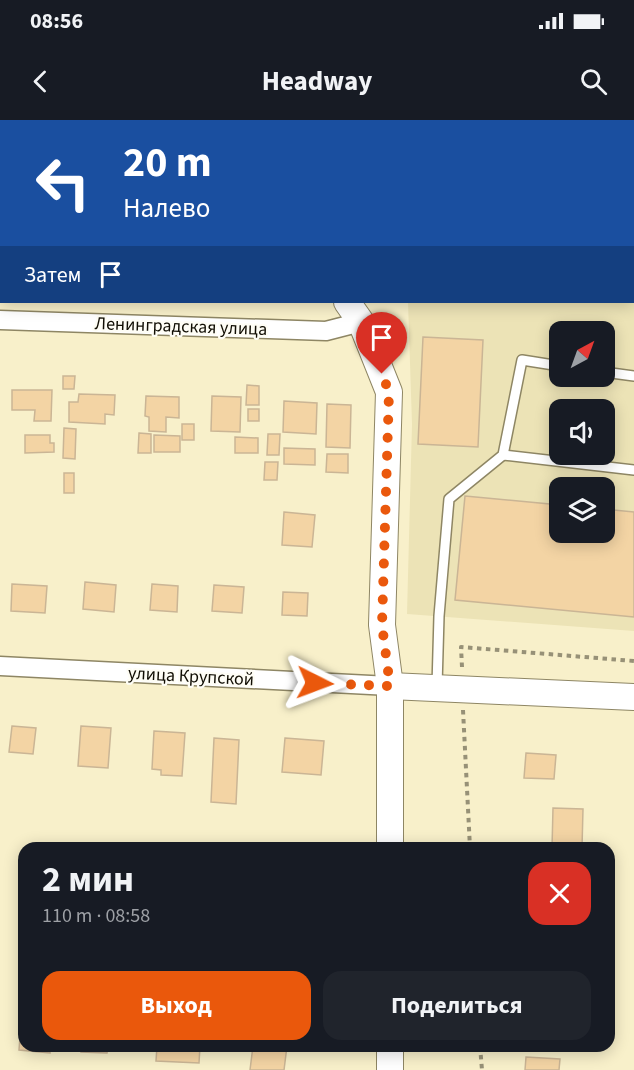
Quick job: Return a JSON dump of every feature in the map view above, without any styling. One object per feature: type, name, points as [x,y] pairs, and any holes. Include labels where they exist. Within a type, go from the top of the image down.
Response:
[{"type":"street","name":"Ленинградская улица","points":[[0,320],[326,331],[354,312]]},
{"type":"street","points":[[354,312],[389,392],[382,625],[390,686],[390,842]]},
{"type":"street","name":"улица Крупской","points":[[0,666],[634,697]]},
{"type":"street","points":[[390,1052],[390,1070]]},
{"type":"lane","points":[[437,688],[439,616],[449,499],[503,455],[522,360],[549,364]]},
{"type":"lane","points":[[615,373],[634,376]]},
{"type":"lane","points":[[503,455],[634,470]]},
{"type":"path","points":[[480,1052],[482,1070]]},
{"type":"shaded area","points":[[408,303],[634,303],[634,631],[407,614],[412,424]]},
{"type":"building","points":[[423,337],[483,340],[478,447],[418,444]]},
{"type":"building","points":[[63,376],[75,376],[74,389],[63,389]]},
{"type":"building","points":[[247,385],[259,386],[259,405],[246,405]]},
{"type":"building","points":[[12,390],[52,390],[51,421],[34,421],[35,410],[12,410]]},
{"type":"building","points":[[79,394],[115,395],[114,415],[105,414],[105,424],[69,422],[69,402],[78,402]]},
{"type":"building","points":[[146,396],[179,397],[179,418],[166,417],[166,432],[149,431],[149,417],[145,416]]},
{"type":"building","points":[[212,396],[241,397],[240,432],[211,431]]},
{"type":"building","points":[[284,401],[317,403],[316,434],[283,432]]},
{"type":"building","points":[[327,404],[351,405],[350,448],[326,447]]},
{"type":"building","points":[[248,409],[259,409],[259,421],[248,421]]},
{"type":"building","points":[[182,424],[194,424],[194,440],[182,440]]},
{"type":"building","points":[[64,428],[76,429],[75,459],[63,458]]},
{"type":"building","points":[[139,433],[151,434],[151,453],[138,453]]},
{"type":"building","points":[[268,434],[280,434],[279,455],[267,455]]},
{"type":"building","points":[[25,435],[50,435],[50,443],[54,443],[54,452],[25,453]]},
{"type":"building","points":[[154,435],[180,436],[180,452],[154,452]]},
{"type":"building","points":[[235,437],[258,438],[258,453],[235,453]]},
{"type":"building","points":[[284,448],[315,449],[315,465],[284,464]]},
{"type":"building","points":[[327,454],[348,454],[348,473],[326,472]]},
{"type":"building","points":[[265,462],[278,462],[277,480],[264,480]]},
{"type":"building","points":[[64,473],[74,473],[74,493],[64,493]]},
{"type":"building","points":[[465,496],[549,504],[549,543],[615,543],[615,510],[634,512],[634,617],[455,600]]},
{"type":"building","points":[[284,512],[315,515],[312,547],[282,545]]},
{"type":"building","points":[[85,582],[116,585],[114,612],[83,609]]},
{"type":"building","points":[[12,584],[47,586],[45,613],[11,611]]},
{"type":"building","points":[[152,584],[178,586],[177,612],[150,610]]},
{"type":"building","points":[[214,585],[244,587],[242,613],[212,611]]},
{"type":"building","points":[[283,592],[308,593],[307,616],[282,615]]},
{"type":"building","points":[[12,726],[36,728],[33,754],[9,752]]},
{"type":"building","points":[[81,726],[111,728],[108,768],[78,766]]},
{"type":"building","points":[[154,731],[185,733],[182,776],[161,775],[161,770],[152,769]]},
{"type":"building","points":[[214,738],[239,740],[236,804],[211,802]]},
{"type":"building","points":[[285,738],[324,741],[321,775],[282,772]]},
{"type":"building","points":[[526,753],[556,755],[554,779],[524,778]]},
{"type":"building","points":[[553,808],[583,809],[582,842],[552,842]]},
{"type":"building","points":[[157,1052],[200,1052],[199,1063],[156,1061]]},
{"type":"building","points":[[252,1052],[286,1052],[284,1070],[250,1070]]},
{"type":"building","points":[[526,1057],[560,1059],[559,1070],[525,1070]]},
{"type":"route","points":[[315,683],[390,686],[382,625],[389,392],[382,374]]}]
